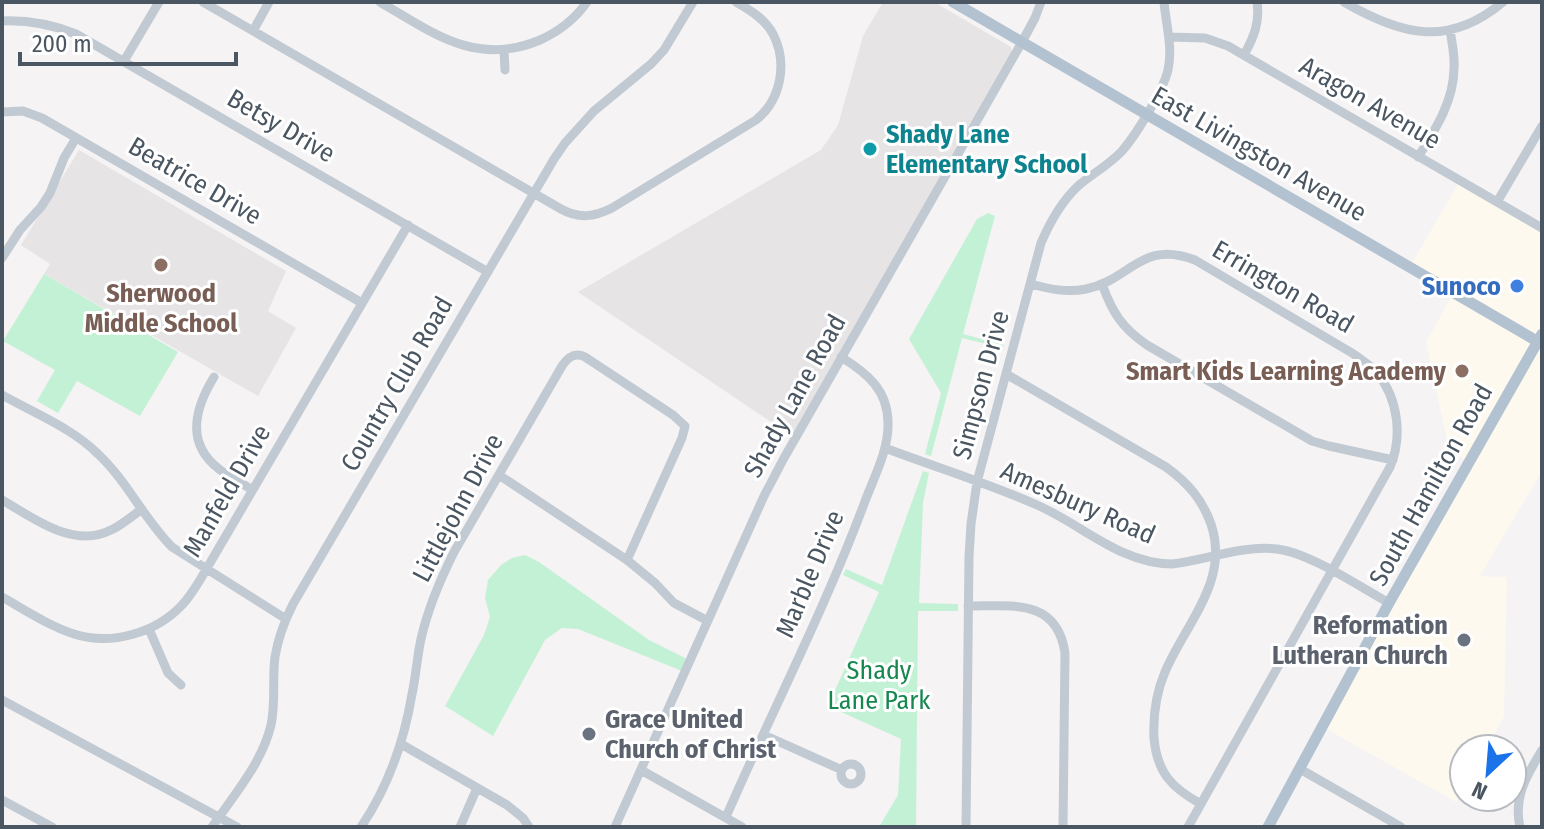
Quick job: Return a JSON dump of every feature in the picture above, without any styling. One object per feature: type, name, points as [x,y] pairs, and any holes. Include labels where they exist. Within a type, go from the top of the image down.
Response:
[{"type":"main road","name":"East Livingston Avenue","points":[[953,2],[1541,340]]},
{"type":"main road","name":"South Hamilton Road","points":[[1268,827],[1389,603],[1541,340]]},
{"type":"street","points":[[124,61],[159,2]]},
{"type":"street","points":[[203,2],[578,216],[597,215],[612,208],[760,116],[770,104],[778,87],[781,69],[773,34],[752,11],[736,2]]},
{"type":"street","points":[[253,31],[269,2]]},
{"type":"street","points":[[380,2],[447,40],[490,51],[519,48],[545,38],[570,21],[587,2]]},
{"type":"street","name":"Country Club Road","points":[[212,827],[255,765],[268,735],[274,704],[275,656],[286,619],[534,193],[565,143],[594,111],[658,57],[693,2]]},
{"type":"street","name":"Shady Lane Road","points":[[615,827],[777,470],[1022,42],[1041,2]]},
{"type":"street","name":"Simpson Drive","points":[[966,827],[968,606],[971,524],[977,482],[1041,243],[1057,212],[1079,185],[1131,141],[1167,72],[1170,49],[1164,2]]},
{"type":"street","points":[[1244,55],[1258,23],[1257,2]]},
{"type":"street","points":[[1344,2],[1393,27],[1421,32],[1450,30],[1481,18],[1503,2]]},
{"type":"street","name":"Betsy Drive","points":[[2,21],[30,21],[62,28],[89,41],[488,272]]},
{"type":"street","points":[[1418,157],[1440,119],[1452,86],[1454,69],[1450,30]]},
{"type":"street","name":"Aragon Avenue","points":[[1169,37],[1217,41],[1542,228]]},
{"type":"street","points":[[504,50],[505,70]]},
{"type":"street","name":"Beatrice Drive","points":[[2,112],[13,110],[33,114],[362,303]]},
{"type":"street","points":[[1497,202],[1542,126]]},
{"type":"street","points":[[2,258],[50,193],[76,138]]},
{"type":"street","name":"Manfeld Drive","points":[[2,597],[55,626],[98,639],[149,629],[181,606],[206,570],[408,225]]},
{"type":"street","name":"Errington Road","points":[[1031,284],[1073,291],[1102,284],[1146,258],[1171,253],[1195,260],[1352,353],[1375,371],[1391,396],[1397,428],[1393,460]]},
{"type":"street","points":[[1102,284],[1116,316],[1147,345],[1312,441],[1393,460],[1188,827]]},
{"type":"street","name":"Littlejohn Drive","points":[[361,827],[381,793],[401,744],[421,639],[439,582],[562,366],[574,355],[581,355],[596,364],[685,426],[627,560]]},
{"type":"street","name":"Marble Drive","points":[[726,817],[851,538],[885,448],[889,425],[884,399],[862,370],[841,357]]},
{"type":"street","points":[[1006,374],[1166,467],[1182,479],[1207,513],[1216,545],[1215,567],[1208,592],[1164,673],[1154,718],[1157,759],[1163,770],[1181,792],[1201,804]]},
{"type":"street","points":[[214,377],[200,401],[196,420],[201,447],[219,469],[252,490]]},
{"type":"street","points":[[2,395],[88,444],[101,456],[172,547],[286,619]]},
{"type":"street","name":"Amesbury Road","points":[[885,448],[1040,506],[1120,551],[1141,559],[1172,564],[1244,551],[1277,549],[1310,559],[1389,603]]},
{"type":"street","points":[[499,475],[627,560],[674,603],[708,621]]},
{"type":"street","points":[[2,500],[55,530],[76,536],[96,536],[108,532],[142,509]]},
{"type":"street","points":[[968,606],[1020,606],[1037,610],[1051,620],[1063,640],[1063,827]]},
{"type":"street","points":[[149,629],[168,673],[181,685]]},
{"type":"street","points":[[2,700],[237,827]]},
{"type":"street","points":[[764,735],[842,770]]},
{"type":"street","points":[[401,744],[515,811],[529,827]]},
{"type":"street","points":[[1520,827],[1518,797],[1542,750]]},
{"type":"street","points":[[1300,769],[1385,823],[1401,827]]},
{"type":"street","points":[[641,770],[742,827]]},
{"type":"street","points":[[460,827],[477,788]]},
{"type":"street","points":[[2,800],[52,827]]},
{"type":"shaded area","points":[[883,2],[934,2],[1011,47],[1012,53],[792,436],[578,292],[821,150],[838,125],[863,36]]},
{"type":"shaded area","points":[[79,150],[286,271],[268,311],[296,328],[258,396],[44,274],[50,264],[21,245]]},
{"type":"shaded area","points":[[1460,181],[1542,229],[1542,471],[1480,576],[1507,577],[1504,717],[1495,733],[1448,733],[1448,797],[1323,727],[1467,462],[1449,450],[1426,342],[1453,294],[1409,268]]},
{"type":"green space","points":[[988,213],[995,216],[963,334],[1004,345],[1003,348],[962,338],[931,456],[925,454],[941,393],[909,339],[977,219]]},
{"type":"green space","points":[[44,274],[178,352],[140,416],[77,381],[58,413],[37,401],[55,370],[3,341]]},
{"type":"green space","name":"Shady Lane Park","points":[[923,471],[929,473],[923,503],[919,603],[958,604],[958,611],[918,611],[916,827],[879,827],[898,795],[901,739],[828,706],[879,592],[843,575],[846,569],[882,585]]},
{"type":"green space","points":[[525,555],[649,640],[687,659],[682,671],[578,629],[562,628],[545,640],[493,736],[445,706],[484,635],[490,617],[485,598],[488,580],[501,565]]},
{"type":"place","name":"Shady Lane Elementary School","points":[[870,149]]},
{"type":"place","name":"Sherwood Middle School","points":[[161,265]]},
{"type":"place","name":"Sunoco","points":[[1517,286]]},
{"type":"place","name":"Smart Kids Learning Academy","points":[[1462,371]]},
{"type":"place","name":"Reformation Lutheran Church","points":[[1464,640]]},
{"type":"place","name":"Grace United Church of Christ","points":[[589,734]]}]
